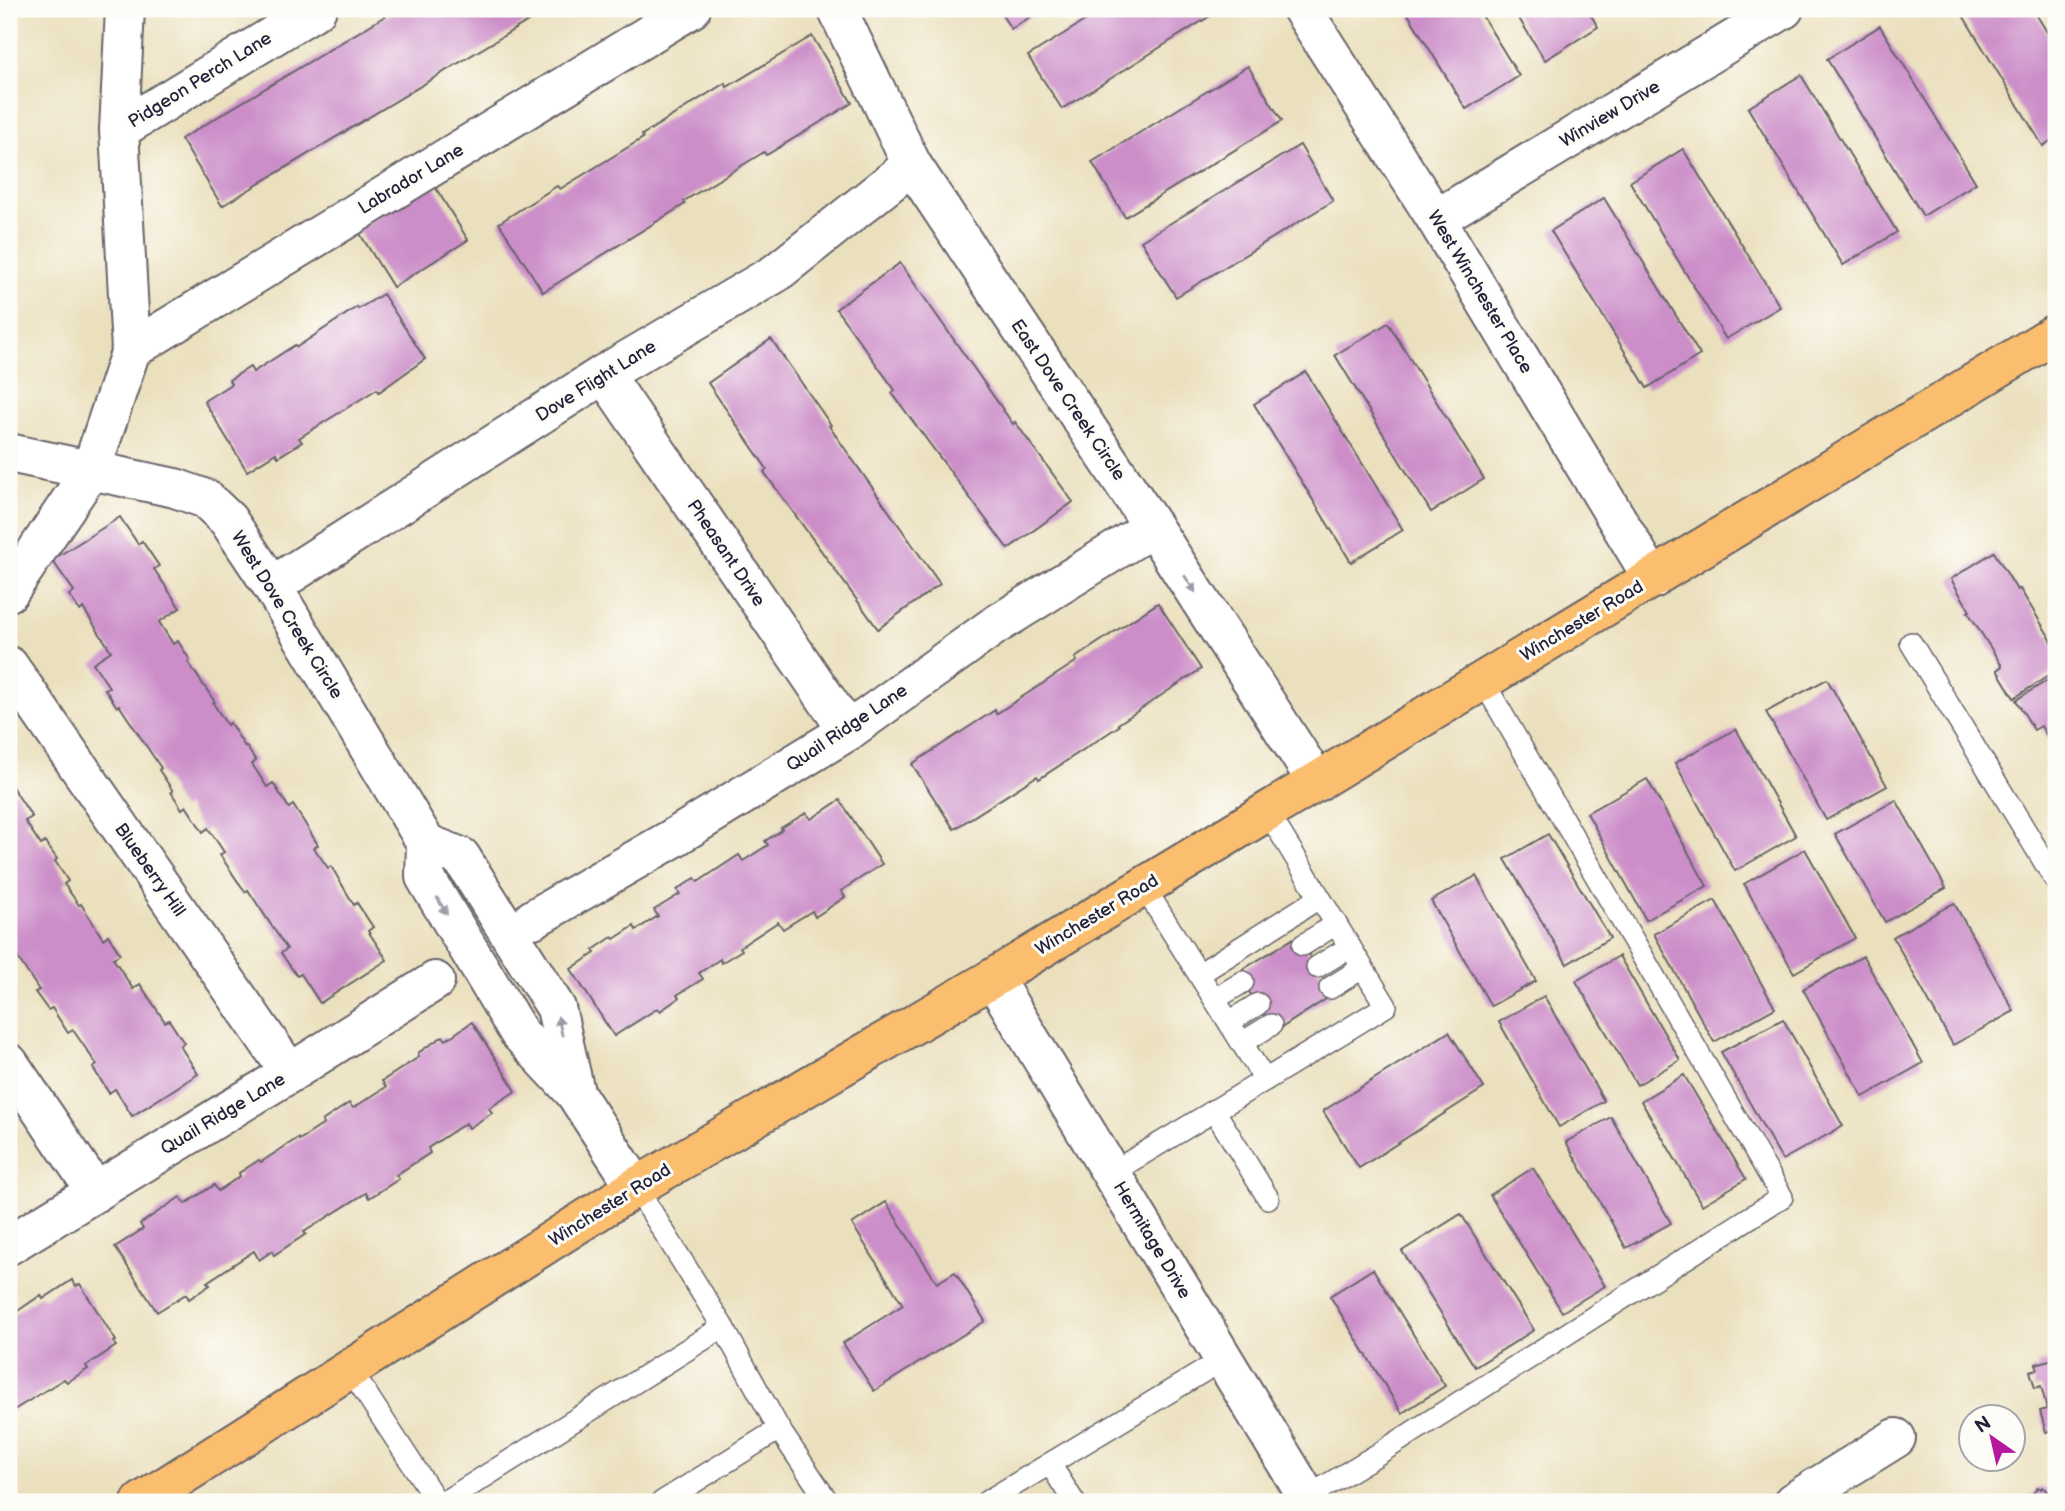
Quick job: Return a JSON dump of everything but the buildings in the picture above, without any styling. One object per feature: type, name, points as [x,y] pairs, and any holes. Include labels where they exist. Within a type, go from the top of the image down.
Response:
[{"type":"main road","name":"Winchester Road","points":[[141,1502],[636,1186],[993,978],[2056,333]]},
{"type":"street","points":[[9,592],[90,470],[131,350],[119,130],[125,9]]},
{"type":"street","name":"Pidgeon Perch Lane","points":[[119,130],[317,9]]},
{"type":"street","name":"Labrador Lane","points":[[131,350],[691,9]]},
{"type":"street","name":"East Dove Creek Circle","points":[[837,9],[912,165],[1153,527],[1317,782]]},
{"type":"street","name":"West Winchester Place","points":[[1302,9],[1436,219],[1653,579]]},
{"type":"street","name":"Winview Drive","points":[[1436,219],[1784,9]]},
{"type":"street","name":"Dove Flight Lane","points":[[272,586],[604,374],[776,273],[912,165]]},
{"type":"street","name":"Pheasant Drive","points":[[604,374],[848,732]]},
{"type":"street","name":"West Dove Creek Circle","points":[[9,453],[175,488],[205,499],[228,520],[272,586],[426,843]]},
{"type":"street","name":"Quail Ridge Lane","points":[[472,956],[848,732],[993,626],[1153,527]]},
{"type":"street","name":"Blueberry Hill","points":[[9,666],[290,1073]]},
{"type":"street","points":[[575,1093],[556,1008],[520,926],[461,857],[426,843],[425,877],[519,1033],[575,1093],[636,1186]]},
{"type":"street","name":"Hermitage Drive","points":[[993,978],[1224,1359],[1305,1500]]},
{"type":"street","name":"Quail Ridge Lane","points":[[9,1245],[435,981]]},
{"type":"street","points":[[9,1063],[96,1192]]},
{"type":"street","points":[[1793,1502],[1896,1438]]},
{"type":"lane","points":[[1911,643],[2056,881]]},
{"type":"lane","points":[[1305,1500],[1782,1197],[1483,681]]},
{"type":"lane","points":[[1111,1173],[1386,1006],[1267,811]]},
{"type":"lane","points":[[1144,887],[1265,1080]]},
{"type":"lane","points":[[1199,974],[1320,898]]},
{"type":"lane","points":[[1303,945],[1336,925]]},
{"type":"lane","points":[[1317,967],[1350,947]]},
{"type":"lane","points":[[1330,988],[1363,968]]},
{"type":"lane","points":[[1215,999],[1243,982]]},
{"type":"lane","points":[[1229,1022],[1258,1004]]},
{"type":"lane","points":[[1242,1043],[1271,1025]]},
{"type":"lane","points":[[1214,1110],[1268,1198]]},
{"type":"lane","points":[[636,1186],[723,1327],[779,1429],[828,1502]]},
{"type":"lane","points":[[444,1502],[723,1327]]},
{"type":"lane","points":[[986,1502],[1224,1359]]},
{"type":"lane","points":[[350,1369],[437,1502]]},
{"type":"lane","points":[[662,1502],[779,1429]]},
{"type":"lane","points":[[1049,1464],[1074,1502]]}]
